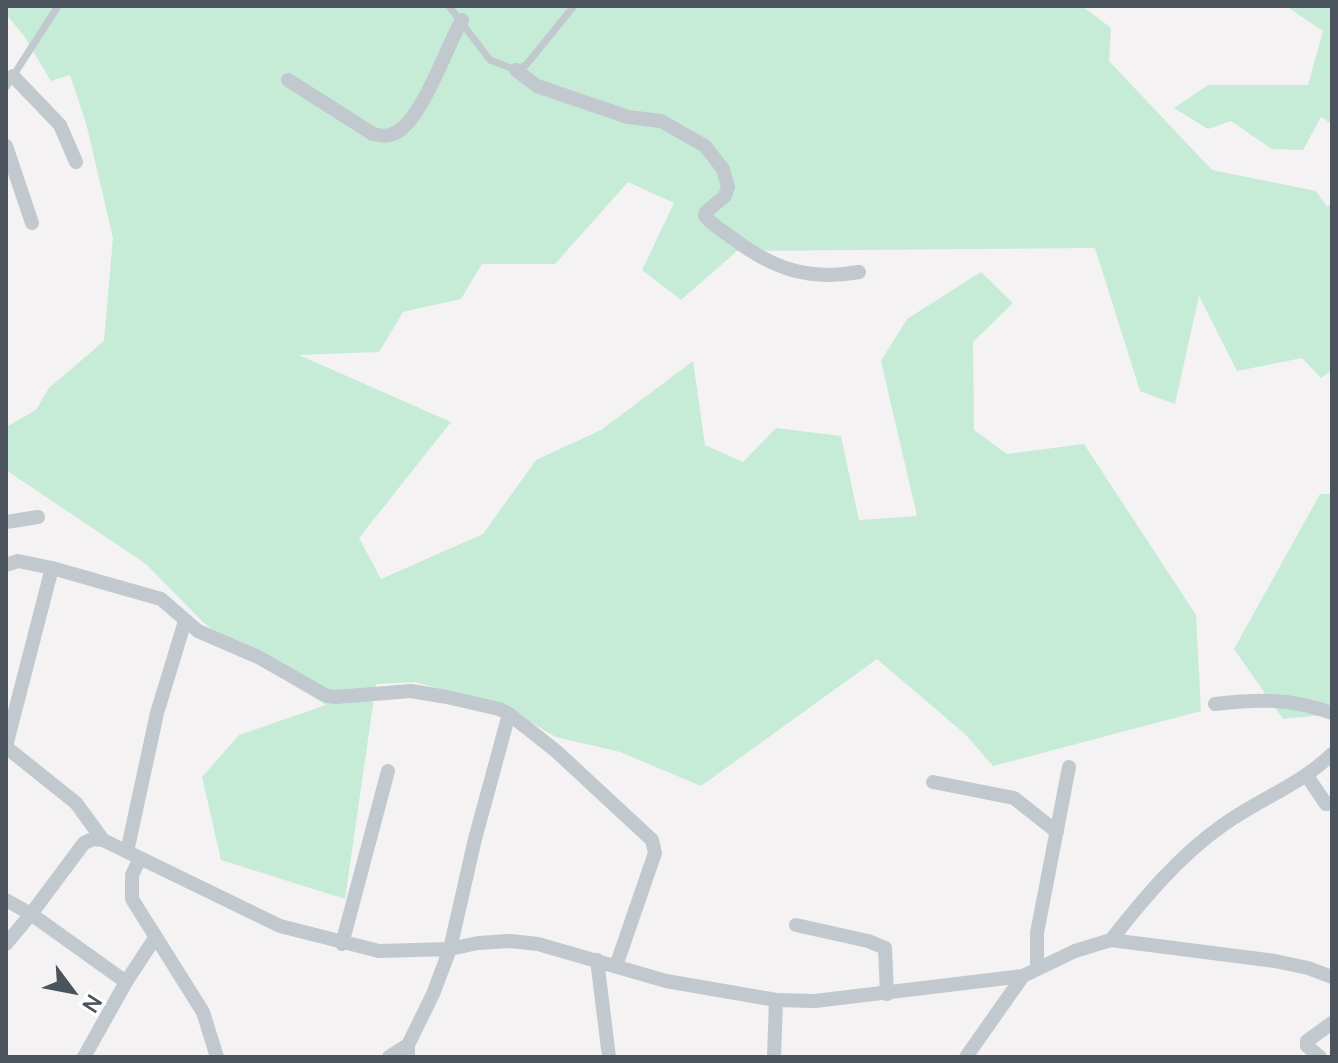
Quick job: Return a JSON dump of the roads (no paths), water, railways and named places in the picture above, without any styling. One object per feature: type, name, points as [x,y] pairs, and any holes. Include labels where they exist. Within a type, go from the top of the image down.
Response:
[{"type":"street","points":[[288,80],[373,134],[386,136],[396,133],[406,126],[427,93],[462,20]]},
{"type":"street","points":[[516,70],[537,86],[628,117],[661,121],[705,146],[723,169],[728,187],[725,196],[705,216],[760,258],[800,272],[833,277],[859,272]]},
{"type":"street","points":[[10,81],[60,125],[76,162]]},
{"type":"street","points":[[6,146],[32,223]]},
{"type":"street","points":[[6,522],[38,517]]},
{"type":"street","points":[[6,565],[18,561],[52,568],[161,599],[198,631],[258,657],[327,696],[411,691],[509,714],[556,751],[652,840],[655,853],[616,966]]},
{"type":"street","points":[[52,568],[6,747],[76,803],[103,840]]},
{"type":"street","points":[[185,621],[157,713],[134,855],[132,899],[203,1012],[217,1057]]},
{"type":"street","points":[[1215,704],[1261,699],[1287,701],[1332,713]]},
{"type":"street","points":[[389,1057],[408,1051],[450,949],[475,839],[509,714]]},
{"type":"street","points":[[1111,940],[1148,894],[1195,846],[1225,823],[1307,776],[1332,754]]},
{"type":"street","points":[[1037,969],[1037,933],[1069,767]]},
{"type":"street","points":[[342,944],[388,771]]},
{"type":"street","points":[[1307,776],[1326,804],[1332,803]]},
{"type":"street","points":[[933,782],[1014,798],[1027,805],[1057,832]]},
{"type":"street","points":[[6,944],[84,843],[93,839],[103,840],[268,920],[342,944],[379,951],[450,949],[510,941],[562,949],[666,981],[776,1000],[815,1001],[1023,976],[1075,951],[1111,940],[1275,961],[1332,977]]},
{"type":"street","points":[[6,900],[31,914],[126,982]]},
{"type":"street","points":[[796,925],[881,945],[887,952],[887,994]]},
{"type":"street","points":[[84,1057],[155,938]]},
{"type":"street","points":[[597,960],[609,1057]]},
{"type":"street","points":[[966,1057],[1023,976]]},
{"type":"street","points":[[774,1057],[776,1000]]},
{"type":"street","points":[[1320,1057],[1307,1046],[1307,1041],[1332,1023]]},
{"type":"lane","points":[[10,81],[58,6]]},
{"type":"lane","points":[[449,6],[490,60],[516,70],[526,65],[574,6]]}]
